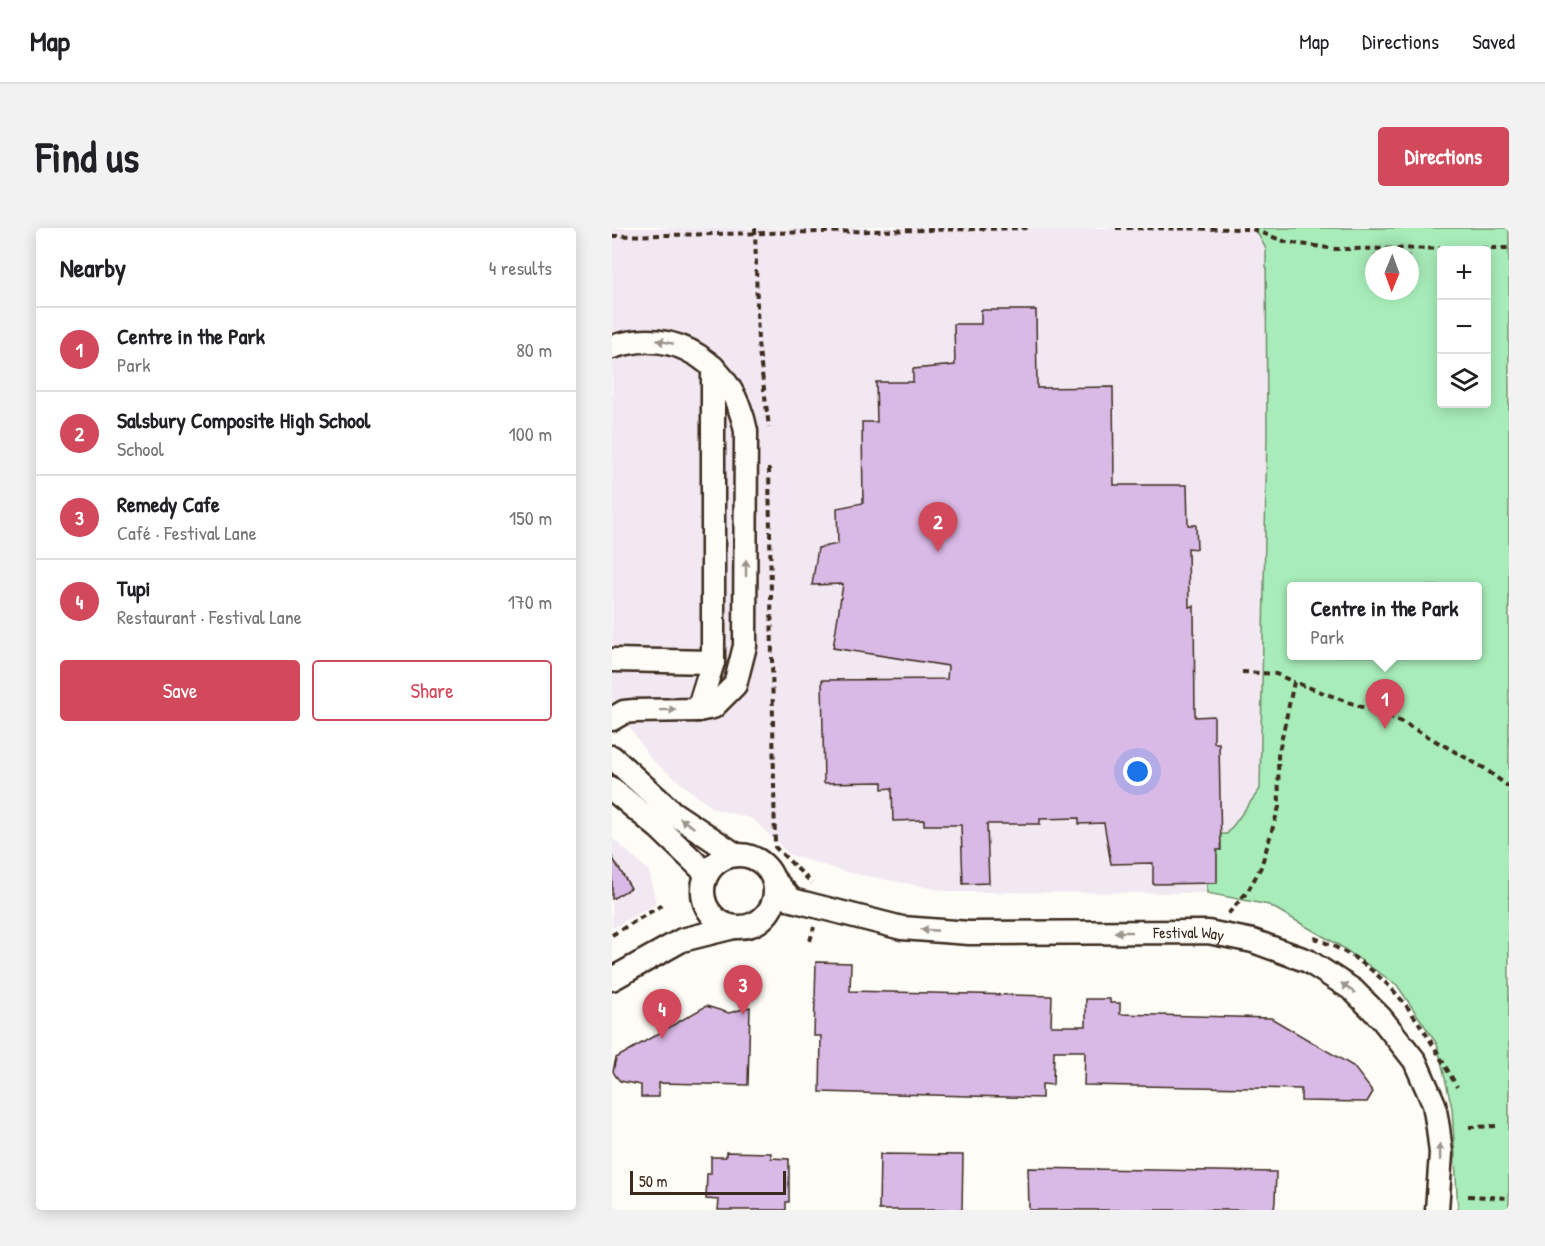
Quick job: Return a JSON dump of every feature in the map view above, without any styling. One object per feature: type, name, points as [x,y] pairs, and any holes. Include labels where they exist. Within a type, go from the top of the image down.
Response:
[{"type":"street","points":[[612,347],[636,339],[663,341],[687,348],[713,367],[742,411],[746,430],[745,646],[743,664],[735,685],[713,707],[698,710],[624,712],[612,719]]},
{"type":"street","points":[[698,710],[713,662],[713,367]]},
{"type":"street","points":[[612,656],[713,662]]},
{"type":"street","points":[[612,757],[673,813],[736,855]]},
{"type":"street","points":[[612,789],[659,828],[707,874]]},
{"type":"street","points":[[612,979],[682,940],[756,923],[766,916],[773,906],[775,881],[769,870],[760,861],[748,855],[736,855],[719,861],[707,874],[703,897],[682,940]]},
{"type":"street","name":"Festival Way","points":[[775,881],[792,900],[818,909],[902,928],[969,933],[1208,932],[1253,941],[1308,961],[1353,990],[1381,1018],[1415,1061],[1434,1104],[1438,1128],[1441,1153],[1437,1210]]},
{"type":"street","points":[[703,897],[714,917],[734,927]]},
{"type":"path","points":[[612,236],[755,230],[1029,228]]},
{"type":"path","points":[[1116,228],[1252,229],[1286,242],[1336,249],[1509,248]]},
{"type":"path","points":[[755,230],[758,344],[769,409],[769,432]]},
{"type":"path","points":[[770,467],[776,847],[816,886],[818,909]]},
{"type":"path","points":[[1242,672],[1276,674],[1401,722],[1475,762],[1509,787]]},
{"type":"path","points":[[1226,917],[1248,891],[1261,867],[1279,807],[1278,748],[1294,682]]},
{"type":"path","points":[[612,934],[662,905]]},
{"type":"path","points":[[1469,1127],[1498,1125]]},
{"type":"path","points":[[1468,1196],[1508,1198]]},
{"type":"shaded area","points":[[612,228],[1255,228],[1266,249],[1267,435],[1260,789],[1227,834],[1206,834],[1207,893],[952,892],[846,872],[790,855],[753,819],[712,808],[651,759],[612,701]]},
{"type":"shaded area","points":[[612,838],[649,871],[656,904],[612,928]]},
{"type":"green space","points":[[1255,228],[1509,228],[1509,1210],[1458,1210],[1452,1108],[1437,1044],[1397,985],[1340,946],[1269,905],[1207,893],[1206,834],[1227,834],[1260,789],[1267,435],[1266,249]]},
{"type":"building","points":[[981,310],[1036,310],[1037,388],[1113,387],[1114,485],[1187,485],[1188,525],[1196,525],[1197,549],[1188,548],[1189,607],[1194,606],[1195,717],[1214,716],[1214,743],[1219,743],[1221,850],[1217,850],[1217,883],[1153,884],[1153,863],[1111,864],[1104,823],[1079,824],[1079,818],[1040,819],[1040,824],[987,824],[989,883],[963,884],[961,825],[924,825],[924,820],[893,821],[892,788],[882,789],[882,782],[824,783],[822,680],[947,679],[948,666],[833,648],[843,584],[812,585],[818,548],[838,544],[837,508],[863,503],[862,422],[877,422],[876,382],[913,382],[913,369],[955,365],[954,324],[981,324]]},
{"type":"building","points":[[612,857],[631,888],[612,899]]},
{"type":"building","points":[[816,962],[851,963],[850,991],[1052,996],[1051,1026],[1086,1026],[1086,999],[1110,999],[1110,1003],[1120,1003],[1120,1014],[1271,1018],[1353,1066],[1373,1092],[1367,1102],[1301,1101],[1301,1089],[1084,1085],[1085,1051],[1054,1051],[1053,1085],[1042,1084],[1042,1098],[820,1092],[821,1036],[814,1036]]},
{"type":"building","points":[[706,1006],[729,1013],[750,1007],[748,1085],[659,1083],[659,1097],[641,1097],[641,1085],[620,1081],[615,1075],[613,1071],[616,1058]]},
{"type":"building","points":[[726,1152],[771,1153],[771,1158],[789,1159],[789,1202],[786,1202],[786,1210],[718,1210],[719,1200],[706,1199],[707,1174],[711,1174],[711,1157],[726,1157]]},
{"type":"building","points":[[880,1154],[963,1155],[962,1210],[879,1210]]},
{"type":"building","points":[[1028,1168],[1276,1172],[1274,1210],[1029,1210]]},
{"type":"place","name":"Salsbury Composite High School","points":[[938,552]]},
{"type":"place","name":"Centre in the Park","points":[[1385,729]]},
{"type":"place","name":"Remedy Cafe","points":[[743,1015]]},
{"type":"place","name":"Tupi","points":[[662,1039]]}]
